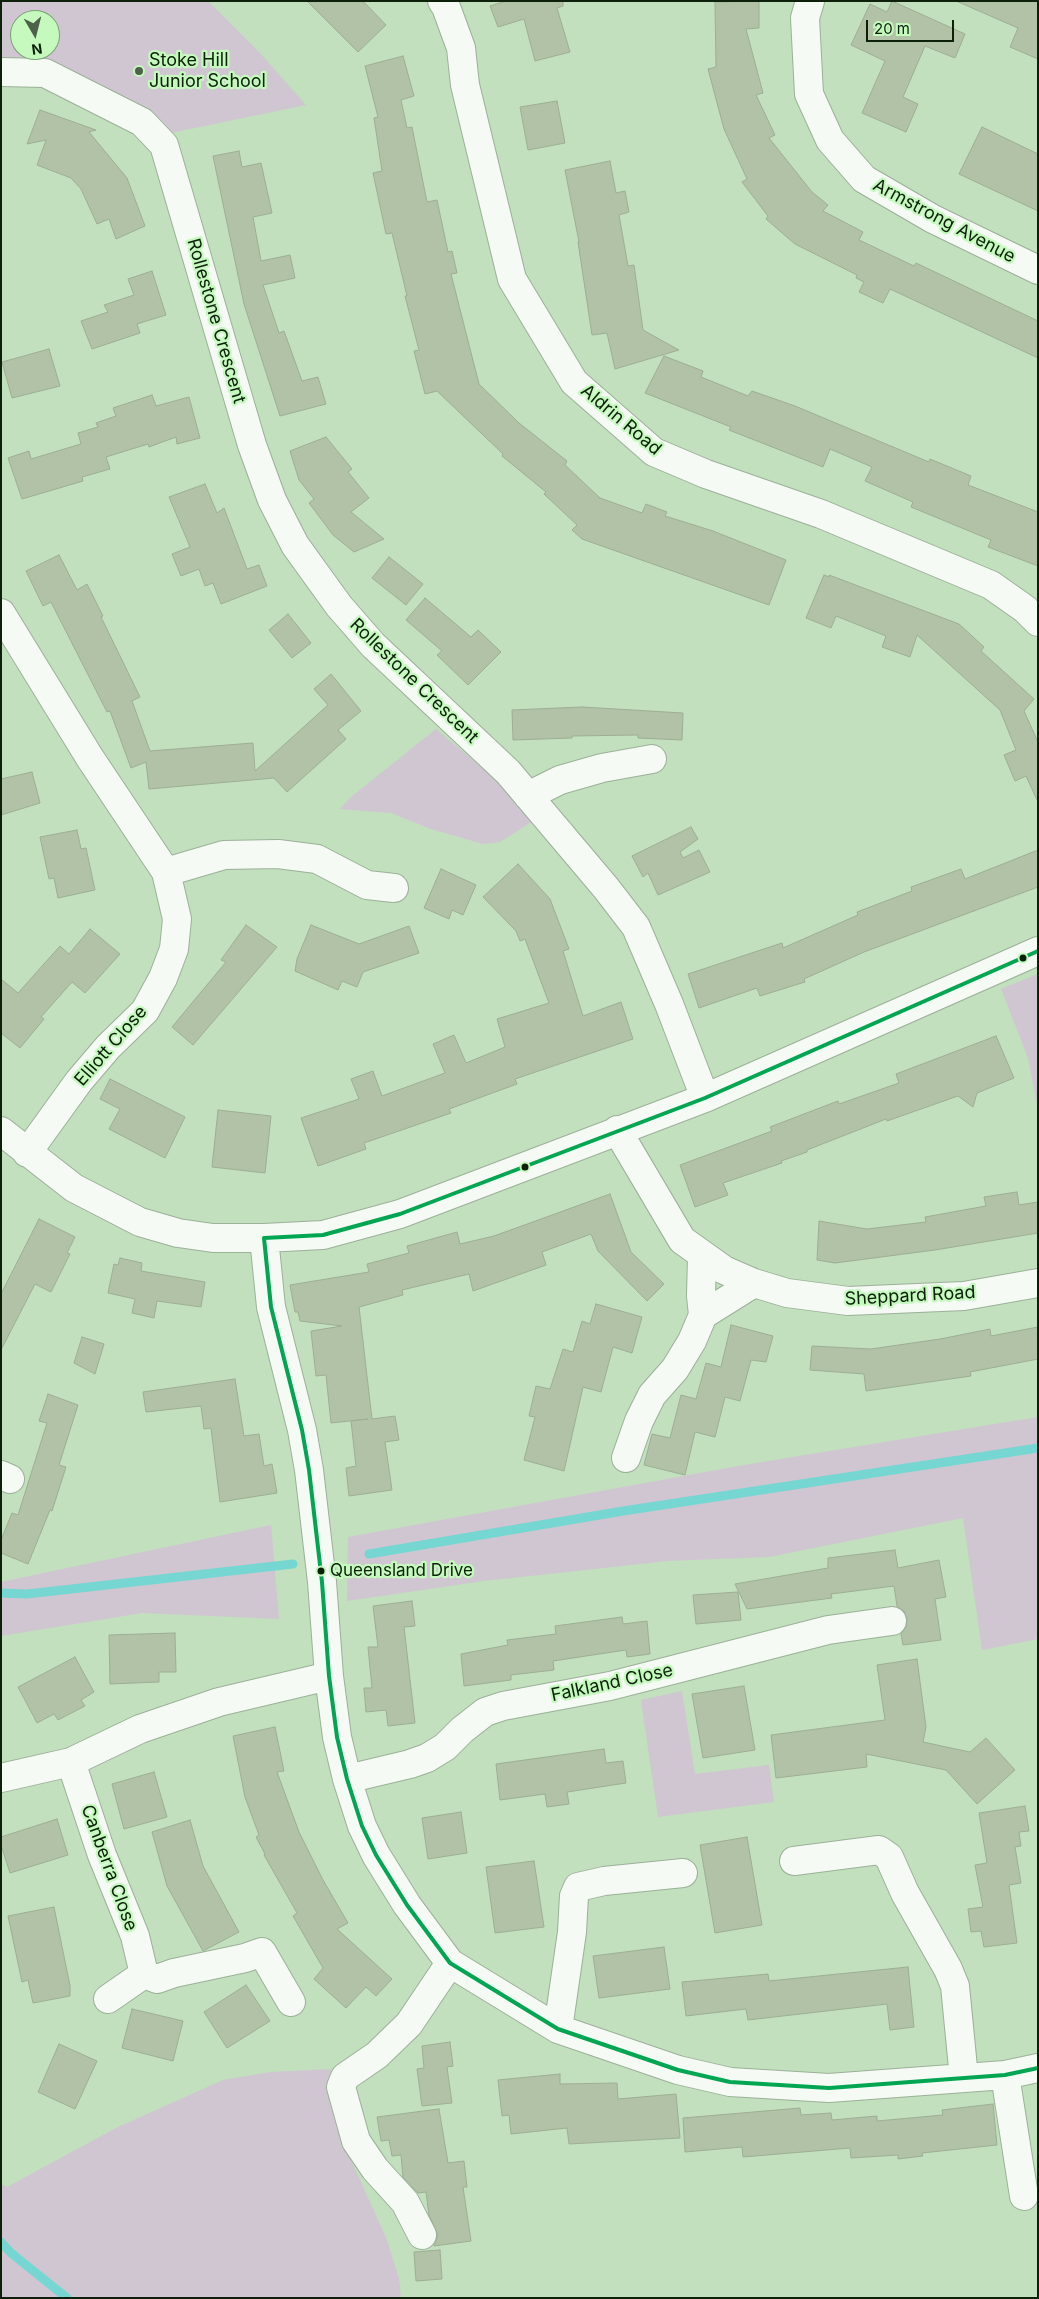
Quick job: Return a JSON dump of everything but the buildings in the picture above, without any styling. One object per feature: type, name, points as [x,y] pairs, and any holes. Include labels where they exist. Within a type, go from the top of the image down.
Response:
[{"type":"street","name":"Aldrin Road","points":[[442,1],[461,48],[465,85],[512,279],[574,382],[654,452],[706,474],[822,514],[990,585],[1025,609],[1038,622]]},
{"type":"street","name":"Armstrong Avenue","points":[[810,1],[805,18],[809,94],[830,140],[864,179],[932,219],[1038,270]]},
{"type":"street","name":"Rollestone Crescent","points":[[1,72],[45,73],[142,122],[164,145],[252,445],[272,500],[295,545],[339,606],[373,645],[508,772],[636,927],[669,1004],[705,1098]]},
{"type":"street","name":"Elliott Close","points":[[1,613],[90,758],[166,872],[177,919],[174,949],[163,978],[145,1011],[108,1047],[79,1081],[27,1153]]},
{"type":"street","points":[[528,796],[560,780],[602,768],[652,759]]},
{"type":"street","points":[[166,872],[224,855],[278,854],[317,859],[367,885],[394,888]]},
{"type":"street","points":[[1,1131],[74,1188],[140,1222],[178,1233],[213,1238],[323,1235],[400,1214],[705,1098],[1038,951]]},
{"type":"street","name":"Sheppard Road","points":[[617,1130],[682,1240],[724,1270],[754,1283],[787,1293],[848,1301],[964,1296],[1038,1283]]},
{"type":"street","points":[[264,1238],[271,1307],[300,1420],[309,1470],[322,1582],[329,1676],[337,1737],[347,1779],[362,1826],[376,1855],[406,1905],[450,1964],[558,2030],[678,2070],[730,2082],[829,2088],[1004,2075],[1038,2068]]},
{"type":"street","points":[[626,1458],[639,1421],[652,1395],[675,1369],[692,1341],[703,1315],[701,1296],[702,1256]]},
{"type":"street","points":[[703,1315],[754,1283]]},
{"type":"street","name":"Falkland Close","points":[[347,1779],[427,1758],[445,1747],[462,1730],[485,1712],[503,1706],[610,1686],[828,1630],[892,1622]]},
{"type":"street","points":[[1,1778],[70,1762],[140,1729],[218,1702],[329,1676]]},
{"type":"street","name":"Canberra Close","points":[[70,1762],[102,1855],[135,1936],[144,1974]]},
{"type":"street","points":[[794,1861],[879,1850],[889,1857],[905,1893],[948,1969],[955,1986],[964,2078]]},
{"type":"street","points":[[558,2030],[572,1932],[574,1896],[578,1887],[604,1881],[683,1873]]},
{"type":"street","points":[[108,1999],[144,1974],[157,1979],[174,1973],[245,1958],[262,1952],[291,2002]]},
{"type":"street","points":[[422,2235],[404,2202],[375,2169],[356,2141],[341,2087],[345,2077],[377,2055],[409,2024],[450,1964]]},
{"type":"street","points":[[1004,2075],[1024,2196]]},
{"type":"shaded area","name":"Stoke Hill Junior School","points":[[1,1],[208,1],[259,52],[306,105],[166,134],[1,60]]},
{"type":"shaded area","points":[[436,729],[492,776],[533,821],[500,842],[483,844],[431,829],[391,813],[340,809],[351,797]]},
{"type":"shaded area","points":[[1038,974],[1038,1110],[1028,1058],[1001,989]]},
{"type":"shaded area","points":[[1038,1417],[1038,1639],[982,1650],[963,1518],[769,1557],[668,1561],[484,1581],[347,1601],[348,1537],[744,1465]]},
{"type":"shaded area","points":[[271,1525],[279,1619],[142,1613],[1,1636],[1,1582]]},
{"type":"shaded area","points":[[682,1691],[695,1774],[769,1765],[774,1802],[658,1817],[641,1700]]},
{"type":"shaded area","points":[[330,2069],[351,2160],[387,2240],[399,2279],[401,2298],[1,2298],[1,2184],[7,2187],[118,2127],[223,2080],[271,2072]]},
{"type":"waterway","points":[[369,1554],[623,1511],[1038,1448]]},
{"type":"waterway","points":[[1,1593],[27,1594],[293,1564]]},
{"type":"waterway","points":[[1,2242],[11,2253],[67,2298]]},
{"type":"transit line","points":[[1038,951],[705,1098],[400,1214],[323,1235],[264,1238],[271,1307],[302,1430],[309,1470],[322,1582],[329,1676],[337,1737],[347,1779],[362,1826],[376,1855],[407,1905],[450,1963],[558,2029],[678,2070],[730,2082],[829,2088],[1005,2075],[1038,2068]]},
{"type":"place","name":"Stoke Hill Junior School","points":[[139,71]]},
{"type":"place","name":"Queensland Drive","points":[[321,1571]]}]
